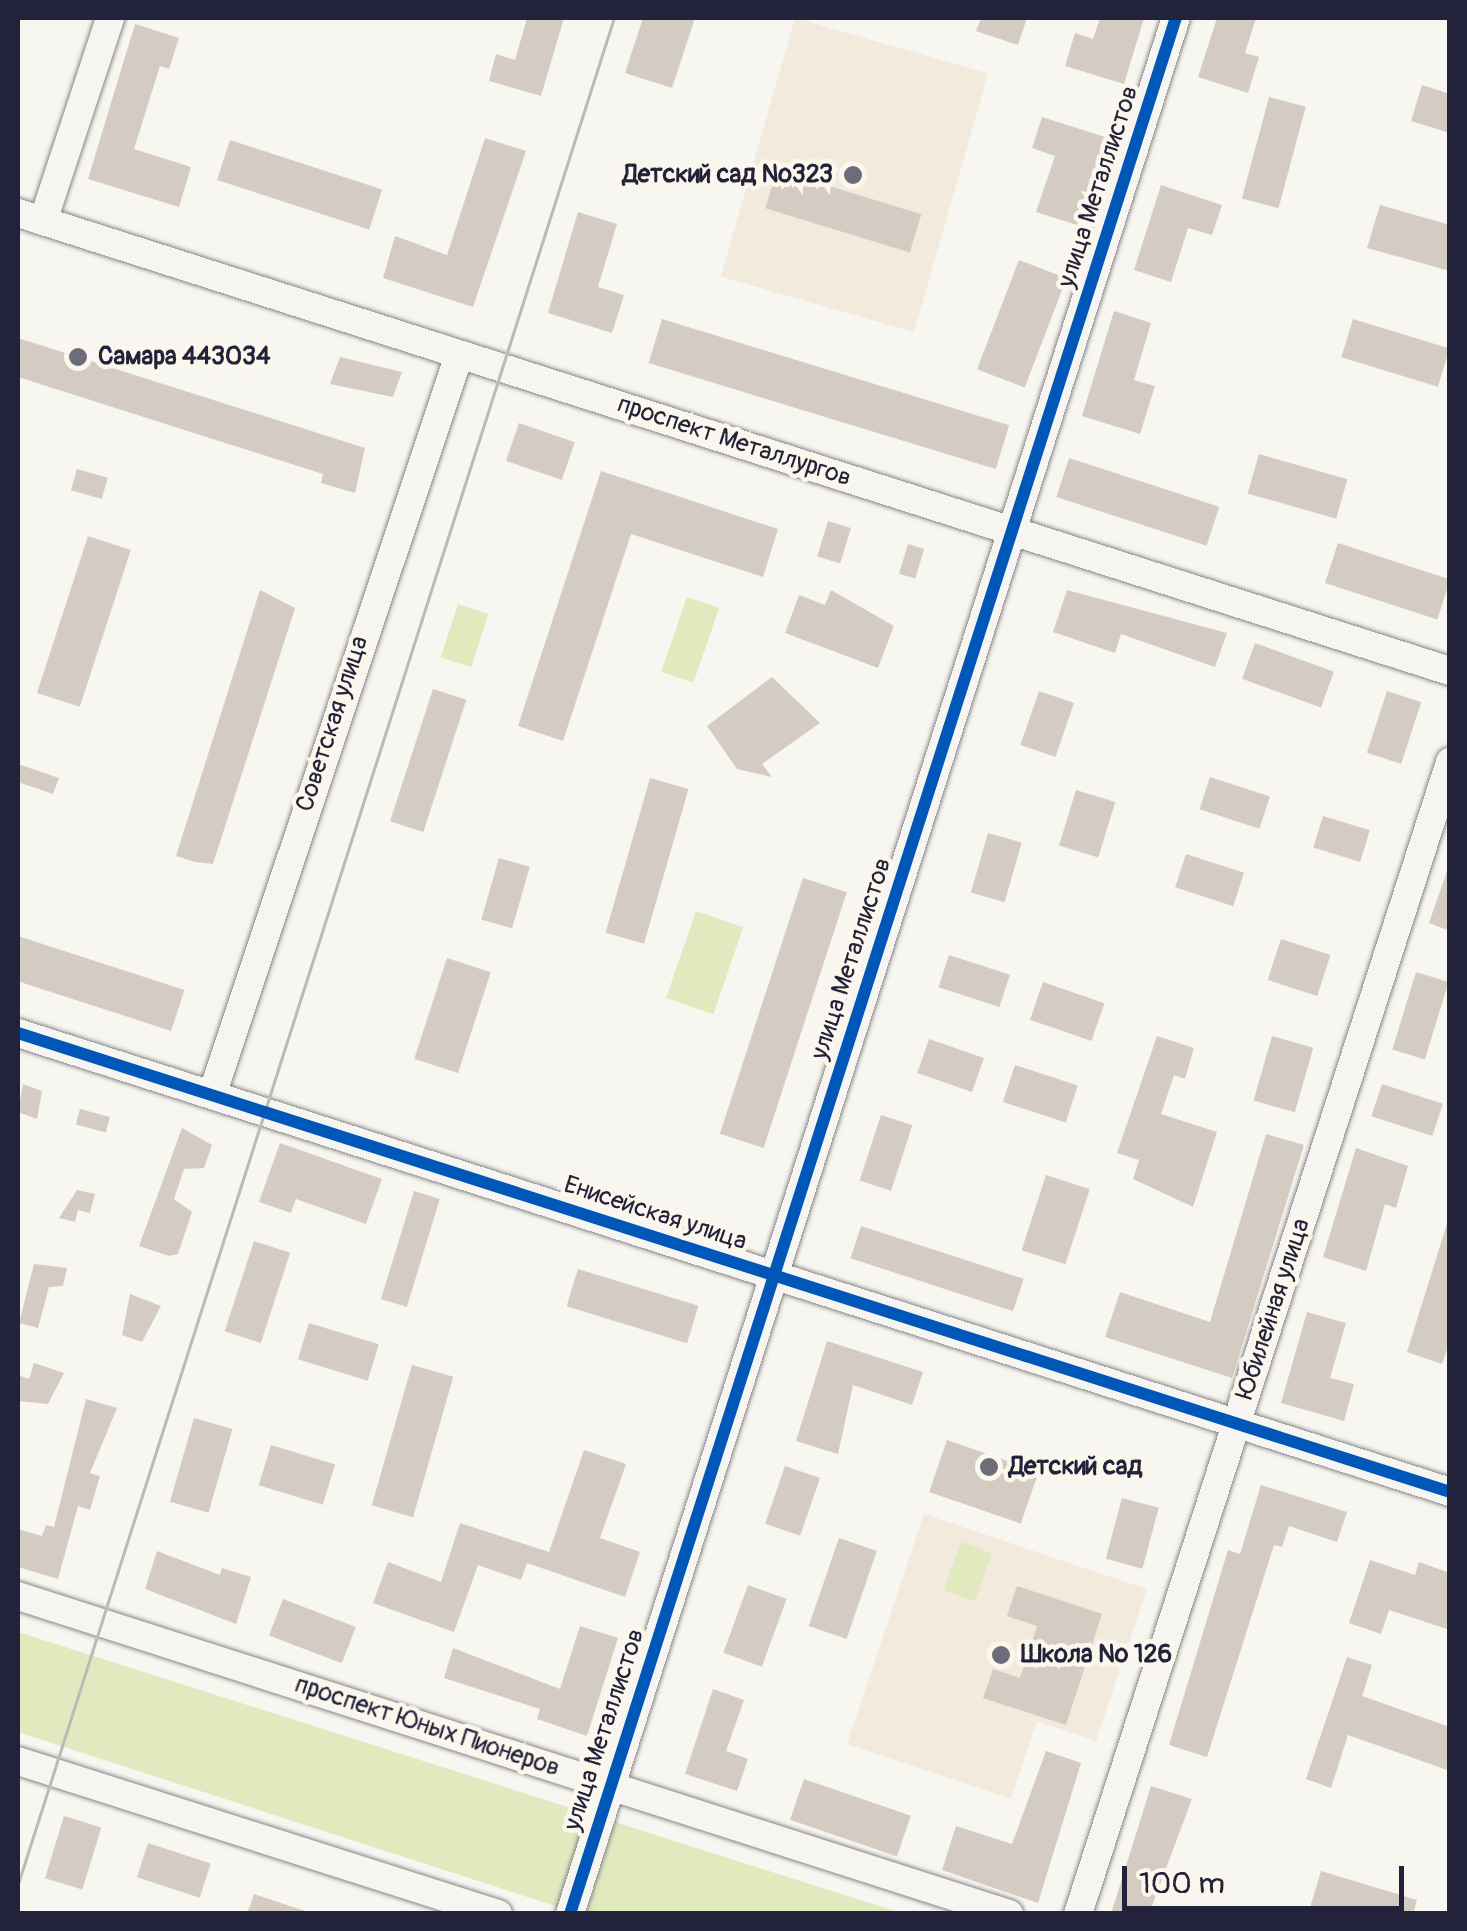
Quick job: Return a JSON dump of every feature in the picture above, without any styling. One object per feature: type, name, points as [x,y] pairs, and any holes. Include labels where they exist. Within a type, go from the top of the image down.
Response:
[{"type":"street","points":[[30,217],[110,18]]},
{"type":"street","name":"улица Металлистов","points":[[570,1914],[1176,18]]},
{"type":"street","name":"проспект Металлургов","points":[[30,217],[1450,672]]},
{"type":"street","name":"Советская улица","points":[[212,1095],[459,355]]},
{"type":"street","name":"Юбилейная улица","points":[[1078,1914],[1450,762]]},
{"type":"street","name":"Енисейская улица","points":[[18,1033],[1450,1492]]},
{"type":"street","name":"проспект Юных Пионеров","points":[[18,1596],[1008,1914]]},
{"type":"street","points":[[18,1761],[498,1914]]},
{"type":"shaded area","name":"Детский сад №323","points":[[795,18],[988,73],[914,332],[721,277]]},
{"type":"shaded area","name":"Школа № 126","points":[[924,1514],[1147,1589],[1096,1741],[1037,1721],[1011,1799],[847,1744]]},
{"type":"green space","points":[[687,597],[719,608],[693,683],[661,672]]},
{"type":"green space","points":[[458,604],[488,614],[471,667],[441,657]]},
{"type":"green space","points":[[696,911],[743,927],[713,1014],[666,998]]},
{"type":"green space","points":[[961,1542],[992,1553],[975,1601],[944,1590]]},
{"type":"green space","points":[[18,1632],[901,1913],[577,1913],[18,1732]]},
{"type":"building","points":[[527,18],[564,18],[541,96],[489,81],[496,54],[515,60]]},
{"type":"building","points":[[643,18],[695,18],[672,88],[625,73]]},
{"type":"building","points":[[981,18],[1027,18],[1018,45],[976,31]]},
{"type":"building","points":[[1100,18],[1144,18],[1124,84],[1065,66],[1075,33],[1093,39]]},
{"type":"building","points":[[1217,18],[1256,18],[1245,53],[1259,57],[1248,93],[1198,77]]},
{"type":"building","points":[[135,24],[179,38],[169,69],[160,66],[134,149],[191,167],[179,207],[88,179]]},
{"type":"building","points":[[1422,85],[1450,94],[1450,133],[1411,121]]},
{"type":"building","points":[[1269,97],[1306,107],[1279,208],[1242,198]]},
{"type":"building","points":[[1042,117],[1105,137],[1077,225],[1036,212],[1055,156],[1032,148]]},
{"type":"building","points":[[485,138],[526,151],[473,307],[383,278],[395,236],[447,255]]},
{"type":"building","points":[[230,140],[382,189],[369,229],[217,180]]},
{"type":"building","points":[[777,170],[921,214],[910,252],[765,208]]},
{"type":"building","points":[[1161,185],[1222,205],[1212,235],[1188,228],[1171,282],[1134,270]]},
{"type":"building","points":[[1380,205],[1450,225],[1450,271],[1367,248]]},
{"type":"building","points":[[578,212],[617,224],[598,287],[624,295],[612,333],[548,313]]},
{"type":"building","points":[[1019,260],[1067,278],[1025,388],[977,369]]},
{"type":"building","points":[[1114,311],[1151,323],[1134,380],[1155,386],[1140,434],[1082,416]]},
{"type":"building","points":[[662,319],[1009,425],[996,469],[649,363]]},
{"type":"building","points":[[1353,319],[1450,349],[1438,387],[1341,357]]},
{"type":"building","points":[[18,338],[365,448],[355,493],[321,483],[323,474],[18,377]]},
{"type":"building","points":[[340,357],[402,372],[393,397],[330,384]]},
{"type":"building","points":[[519,423],[575,442],[562,480],[506,461]]},
{"type":"building","points":[[1259,454],[1347,479],[1336,519],[1248,493]]},
{"type":"building","points":[[1069,458],[1219,507],[1207,546],[1056,497]]},
{"type":"building","points":[[77,469],[108,478],[102,499],[71,490]]},
{"type":"building","points":[[601,471],[778,529],[763,577],[631,534],[563,741],[518,726]]},
{"type":"building","points":[[828,521],[851,528],[840,563],[817,556]]},
{"type":"building","points":[[88,536],[131,550],[80,707],[37,693]]},
{"type":"building","points":[[1338,543],[1450,579],[1437,619],[1325,583]]},
{"type":"building","points":[[908,544],[924,549],[915,579],[899,574]]},
{"type":"building","points":[[260,590],[295,608],[213,864],[195,862],[176,856]]},
{"type":"building","points":[[831,590],[894,626],[878,668],[785,633],[799,595],[825,605]]},
{"type":"building","points":[[1067,590],[1227,633],[1215,667],[1121,634],[1115,653],[1053,632]]},
{"type":"building","points":[[1255,643],[1334,672],[1321,707],[1242,679]]},
{"type":"building","points":[[772,677],[820,723],[762,764],[772,777],[737,769],[707,726]]},
{"type":"building","points":[[433,689],[466,700],[423,832],[390,821]]},
{"type":"building","points":[[1039,691],[1074,703],[1055,757],[1020,745]]},
{"type":"building","points":[[1387,691],[1421,702],[1401,764],[1367,753]]},
{"type":"building","points":[[18,764],[59,778],[53,794],[18,782]]},
{"type":"building","points":[[1210,777],[1270,796],[1259,829],[1199,809]]},
{"type":"building","points":[[650,778],[688,789],[644,944],[606,933]]},
{"type":"building","points":[[1076,790],[1115,802],[1098,857],[1059,845]]},
{"type":"building","points":[[1323,816],[1370,830],[1360,862],[1313,848]]},
{"type":"building","points":[[988,833],[1022,843],[1005,902],[971,893]]},
{"type":"building","points":[[1186,854],[1244,873],[1233,906],[1175,887]]},
{"type":"building","points":[[499,858],[530,867],[512,928],[481,920]]},
{"type":"building","points":[[1450,871],[1450,931],[1429,923]]},
{"type":"building","points":[[803,878],[847,892],[764,1148],[720,1134]]},
{"type":"building","points":[[18,936],[184,990],[171,1031],[18,981]]},
{"type":"building","points":[[1281,939],[1330,955],[1317,996],[1268,980]]},
{"type":"building","points":[[949,955],[1010,975],[999,1007],[938,987]]},
{"type":"building","points":[[447,958],[491,972],[458,1073],[414,1059]]},
{"type":"building","points":[[1416,972],[1449,982],[1425,1059],[1392,1049]]},
{"type":"building","points":[[1043,982],[1104,1003],[1091,1041],[1030,1020]]},
{"type":"building","points":[[1157,1036],[1194,1048],[1185,1079],[1174,1075],[1161,1114],[1217,1132],[1193,1207],[1133,1179],[1139,1160],[1117,1153]]},
{"type":"building","points":[[1272,1036],[1313,1048],[1295,1112],[1254,1100]]},
{"type":"building","points":[[929,1039],[984,1058],[972,1092],[917,1073]]},
{"type":"building","points":[[1015,1065],[1078,1085],[1066,1122],[1003,1102]]},
{"type":"building","points":[[23,1084],[42,1091],[37,1119],[18,1112]]},
{"type":"building","points":[[1382,1084],[1443,1104],[1432,1136],[1371,1116]]},
{"type":"building","points":[[80,1109],[110,1117],[106,1132],[76,1124]]},
{"type":"building","points":[[881,1115],[912,1125],[891,1191],[860,1181]]},
{"type":"building","points":[[182,1128],[212,1145],[204,1168],[184,1169],[174,1199],[192,1212],[178,1254],[169,1256],[139,1246]]},
{"type":"building","points":[[1266,1134],[1304,1145],[1232,1378],[1105,1337],[1120,1292],[1210,1322]]},
{"type":"building","points":[[280,1143],[382,1179],[366,1224],[296,1199],[291,1213],[259,1202]]},
{"type":"building","points":[[1356,1148],[1408,1166],[1396,1208],[1385,1204],[1366,1271],[1323,1257]]},
{"type":"building","points":[[1046,1175],[1090,1189],[1065,1264],[1022,1250]]},
{"type":"building","points":[[77,1190],[95,1194],[90,1213],[78,1210],[75,1222],[59,1218]]},
{"type":"building","points":[[414,1191],[440,1199],[407,1307],[381,1299]]},
{"type":"building","points":[[1450,1214],[1450,1341],[1442,1364],[1407,1352]]},
{"type":"building","points":[[861,1226],[1024,1279],[1013,1311],[850,1258]]},
{"type":"building","points":[[254,1241],[290,1253],[261,1343],[225,1331]]},
{"type":"building","points":[[34,1264],[67,1268],[63,1286],[49,1287],[38,1328],[19,1323]]},
{"type":"building","points":[[578,1269],[698,1306],[687,1343],[567,1306]]},
{"type":"building","points":[[130,1294],[161,1306],[142,1342],[122,1335]]},
{"type":"building","points":[[1307,1312],[1346,1323],[1330,1378],[1354,1384],[1344,1421],[1281,1403]]},
{"type":"building","points":[[309,1323],[379,1344],[368,1381],[298,1359]]},
{"type":"building","points":[[827,1341],[923,1372],[912,1405],[853,1385],[838,1454],[796,1441]]},
{"type":"building","points":[[34,1363],[64,1373],[48,1404],[18,1401],[18,1375],[29,1379]]},
{"type":"building","points":[[412,1365],[453,1377],[413,1517],[372,1505]]},
{"type":"building","points":[[86,1399],[117,1408],[90,1473],[100,1476],[90,1510],[78,1506],[58,1579],[18,1567],[18,1529],[42,1536],[46,1525],[54,1527]]},
{"type":"building","points":[[194,1418],[232,1429],[208,1513],[170,1502]]},
{"type":"building","points":[[947,1440],[1039,1472],[1021,1524],[929,1492]]},
{"type":"building","points":[[271,1445],[335,1465],[323,1505],[259,1485]]},
{"type":"building","points":[[584,1450],[626,1464],[600,1538],[640,1552],[625,1597],[527,1563],[521,1580],[478,1565],[454,1632],[373,1603],[388,1562],[441,1582],[460,1523],[549,1552]]},
{"type":"building","points":[[785,1466],[820,1478],[800,1536],[765,1524]]},
{"type":"building","points":[[1261,1485],[1347,1512],[1337,1542],[1289,1526],[1282,1547],[1274,1545],[1207,1757],[1169,1745],[1228,1550],[1240,1554]]},
{"type":"building","points":[[1122,1498],[1159,1508],[1142,1569],[1106,1559]]},
{"type":"building","points":[[839,1538],[877,1551],[847,1639],[809,1626]]},
{"type":"building","points":[[157,1551],[220,1575],[222,1568],[251,1577],[236,1624],[145,1589]]},
{"type":"building","points":[[1370,1560],[1415,1575],[1419,1562],[1450,1573],[1450,1630],[1389,1610],[1381,1634],[1349,1623]]},
{"type":"building","points":[[748,1585],[787,1599],[762,1667],[723,1653]]},
{"type":"building","points":[[1017,1586],[1102,1614],[1066,1725],[983,1698],[993,1669],[1020,1678],[1037,1626],[1007,1616]]},
{"type":"building","points":[[283,1599],[356,1627],[342,1663],[269,1635]]},
{"type":"building","points":[[580,1626],[618,1638],[587,1736],[537,1719],[540,1709],[444,1678],[453,1648],[560,1689]]},
{"type":"building","points":[[1347,1657],[1372,1665],[1362,1696],[1450,1727],[1450,1771],[1348,1735],[1331,1788],[1306,1779]]},
{"type":"building","points":[[713,1689],[744,1700],[726,1751],[748,1759],[737,1791],[685,1774]]},
{"type":"building","points":[[1046,1751],[1081,1763],[1038,1903],[942,1870],[956,1826],[1012,1844]]},
{"type":"building","points":[[804,1779],[911,1816],[897,1856],[790,1820]]},
{"type":"building","points":[[1151,1786],[1192,1799],[1149,1914],[1111,1914]]},
{"type":"building","points":[[64,1816],[101,1827],[82,1890],[45,1878]]},
{"type":"building","points":[[148,1843],[211,1863],[200,1898],[137,1877]]},
{"type":"building","points":[[1321,1871],[1417,1900],[1413,1914],[1308,1914]]},
{"type":"building","points":[[254,1894],[305,1911],[304,1914],[247,1914]]},
{"type":"tram line","points":[[18,1884],[614,18]]},
{"type":"cycle path","points":[[570,1914],[1176,18]]},
{"type":"cycle path","points":[[18,1033],[1450,1492]]},
{"type":"place","name":"Детский сад №323","points":[[853,175]]},
{"type":"place","name":"Самара 443034","points":[[78,357]]},
{"type":"place","name":"Детский сад","points":[[989,1467]]},
{"type":"place","name":"Школа № 126","points":[[1001,1655]]}]
